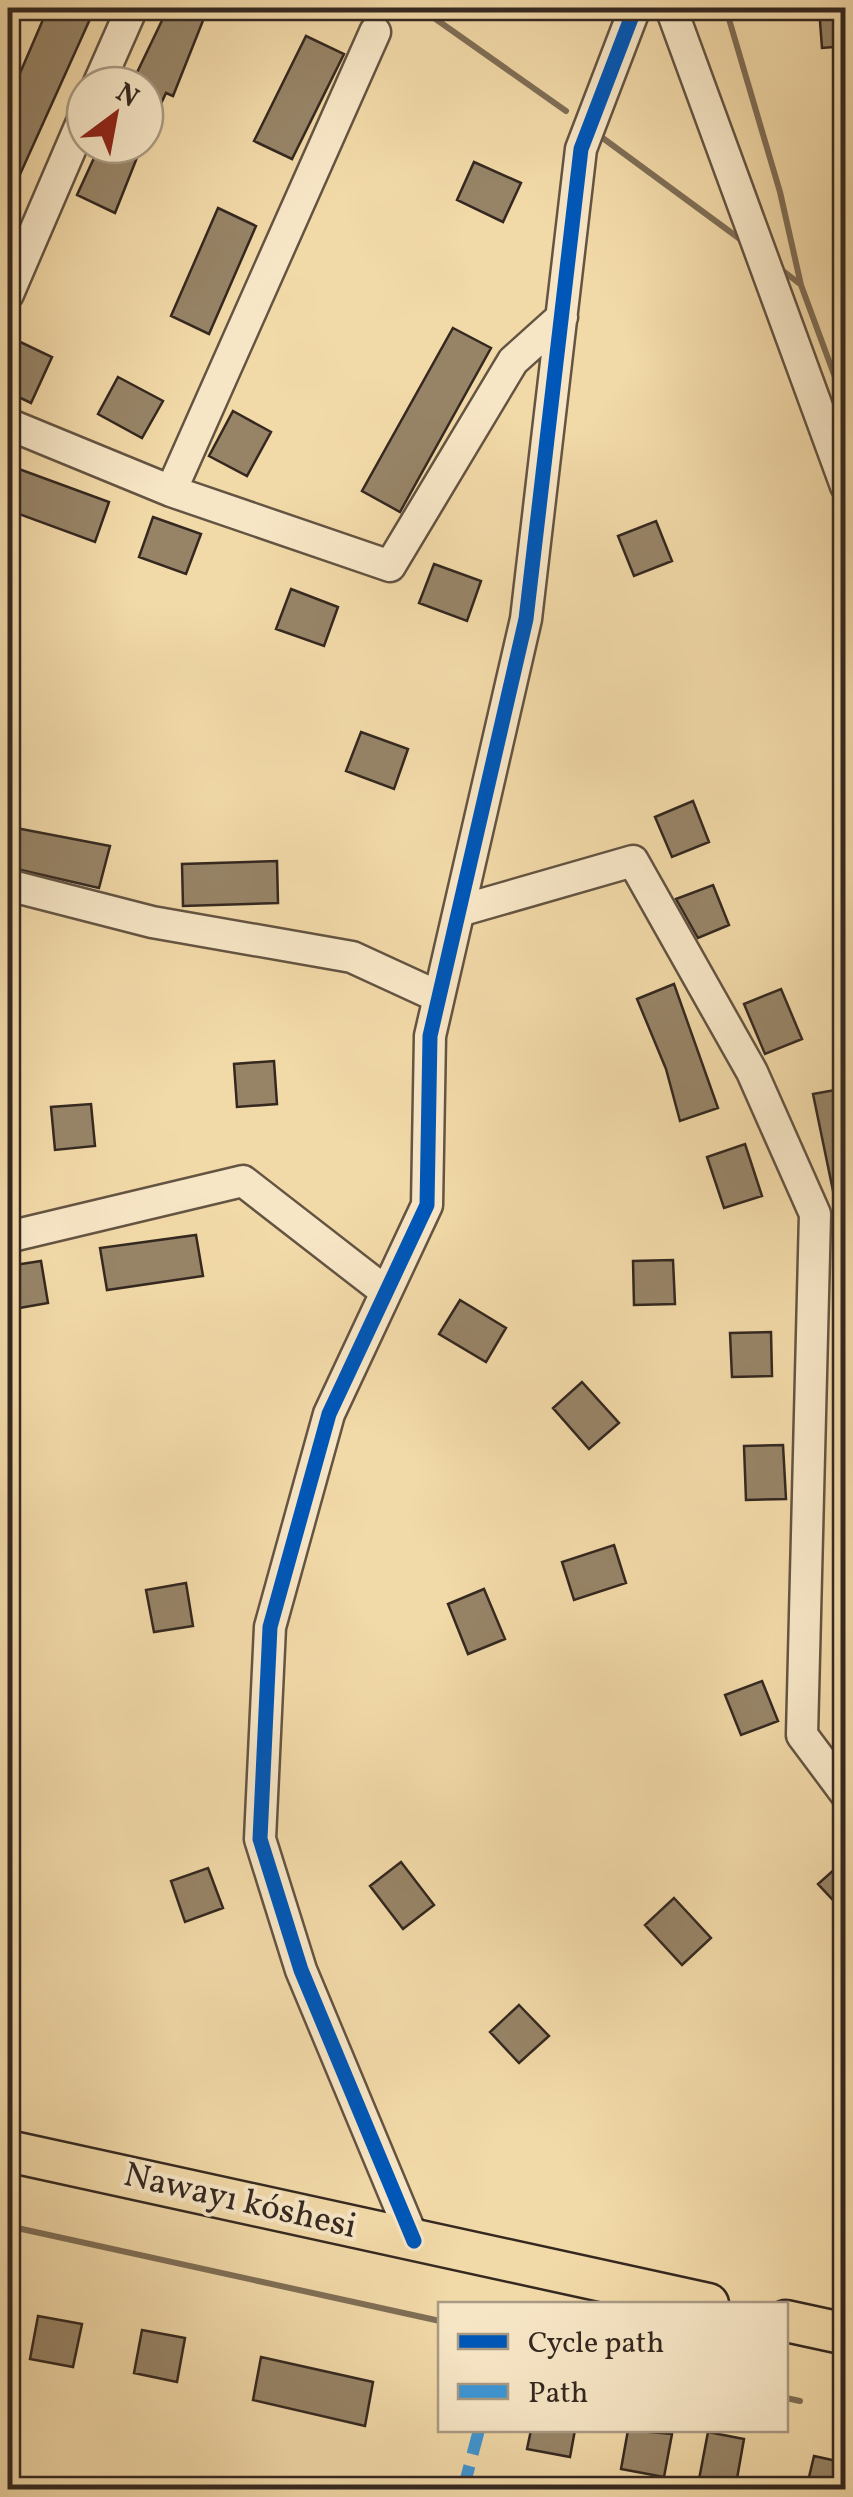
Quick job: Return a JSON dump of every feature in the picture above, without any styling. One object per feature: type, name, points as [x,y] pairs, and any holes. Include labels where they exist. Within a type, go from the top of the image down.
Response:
[{"type":"main road","name":"Nawayı kóshesi","points":[[8,2150],[699,2302]]},
{"type":"main road","points":[[788,2321],[846,2334]]},
{"type":"street","points":[[107,65],[132,8]]},
{"type":"street","points":[[414,2241],[300,1970],[260,1840],[270,1627],[330,1414],[427,1205],[430,1036],[526,619],[581,149],[635,8]]},
{"type":"street","points":[[670,8],[846,486]]},
{"type":"street","points":[[171,490],[375,32]]},
{"type":"street","points":[[8,294],[65,161]]},
{"type":"street","points":[[8,424],[171,490],[390,566],[513,362],[562,317]]},
{"type":"street","points":[[459,910],[633,862],[752,1072],[816,1214],[802,1734],[846,1794]]},
{"type":"street","points":[[8,885],[152,922],[352,957],[439,997]]},
{"type":"street","points":[[8,1238],[243,1182],[386,1292]]},
{"type":"building","points":[[48,8],[95,8],[69,65],[65,65],[65,75],[8,201],[8,101]]},
{"type":"building","points":[[168,8],[208,8],[173,96],[165,95],[165,65],[141,65]]},
{"type":"building","points":[[819,8],[846,8],[846,46],[822,48]]},
{"type":"building","points":[[306,36],[344,54],[292,159],[254,141]]},
{"type":"building","points":[[474,162],[521,183],[503,222],[457,200]]},
{"type":"building","points":[[91,165],[134,165],[115,213],[77,195]]},
{"type":"building","points":[[218,208],[256,226],[209,334],[171,316]]},
{"type":"building","points":[[453,328],[491,348],[400,512],[362,491]]},
{"type":"building","points":[[14,339],[52,357],[31,403],[8,392],[8,353]]},
{"type":"building","points":[[118,377],[163,401],[142,438],[98,414]]},
{"type":"building","points":[[233,411],[271,432],[247,476],[209,456]]},
{"type":"building","points":[[8,465],[109,502],[95,542],[8,510]]},
{"type":"building","points":[[153,517],[201,534],[186,574],[139,557]]},
{"type":"building","points":[[656,521],[672,561],[634,576],[618,536]]},
{"type":"building","points":[[434,564],[481,581],[467,621],[419,603]]},
{"type":"building","points":[[291,589],[338,607],[324,646],[276,629]]},
{"type":"building","points":[[361,732],[408,749],[394,789],[346,771]]},
{"type":"building","points":[[693,801],[709,842],[672,857],[655,817]]},
{"type":"building","points":[[16,828],[110,846],[99,888],[8,867]]},
{"type":"building","points":[[277,861],[278,903],[183,906],[182,864]]},
{"type":"building","points":[[713,885],[729,925],[698,938],[676,899]]},
{"type":"building","points":[[674,984],[718,1108],[680,1121],[666,1069],[637,999]]},
{"type":"building","points":[[781,989],[802,1039],[765,1054],[744,1004]]},
{"type":"building","points":[[274,1061],[277,1104],[237,1107],[234,1064]]},
{"type":"building","points":[[846,1088],[846,1210],[837,1210],[813,1094]]},
{"type":"building","points":[[91,1104],[95,1146],[55,1150],[51,1107]]},
{"type":"building","points":[[745,1144],[762,1196],[724,1208],[707,1157]]},
{"type":"building","points":[[196,1235],[203,1276],[107,1290],[100,1248]]},
{"type":"building","points":[[673,1260],[675,1304],[634,1305],[633,1261]]},
{"type":"building","points":[[41,1261],[48,1303],[8,1310],[8,1266]]},
{"type":"building","points":[[460,1300],[506,1328],[486,1362],[439,1334]]},
{"type":"building","points":[[771,1332],[772,1376],[732,1377],[730,1333]]},
{"type":"building","points":[[582,1382],[619,1423],[589,1449],[553,1408]]},
{"type":"building","points":[[783,1445],[786,1499],[746,1500],[744,1446]]},
{"type":"building","points":[[614,1545],[626,1583],[574,1600],[562,1562]]},
{"type":"building","points":[[186,1583],[193,1626],[154,1632],[146,1590]]},
{"type":"building","points":[[484,1589],[505,1639],[468,1654],[448,1604]]},
{"type":"building","points":[[762,1681],[778,1721],[741,1735],[725,1695]]},
{"type":"building","points":[[846,1859],[846,1914],[818,1884]]},
{"type":"building","points":[[401,1862],[434,1905],[403,1929],[370,1886]]},
{"type":"building","points":[[208,1868],[223,1908],[185,1922],[171,1881]]},
{"type":"building","points":[[674,1898],[711,1938],[682,1965],[645,1925]]},
{"type":"building","points":[[519,2005],[549,2036],[519,2063],[490,2032]]},
{"type":"building","points":[[38,2316],[82,2324],[73,2367],[30,2359]]},
{"type":"building","points":[[142,2330],[185,2338],[177,2382],[134,2373]]},
{"type":"building","points":[[261,2357],[373,2382],[365,2426],[253,2400]]},
{"type":"building","points":[[531,2432],[575,2432],[570,2457],[527,2449]]},
{"type":"building","points":[[628,2432],[672,2434],[664,2477],[621,2469]]},
{"type":"building","points":[[708,2432],[744,2439],[735,2490],[697,2490]]},
{"type":"building","points":[[814,2456],[846,2463],[846,2490],[806,2490]]},
{"type":"waterway","points":[[420,8],[566,111]]},
{"type":"waterway","points":[[726,9],[780,192],[801,285],[846,407]]},
{"type":"waterway","points":[[600,136],[744,242]]},
{"type":"waterway","points":[[778,267],[800,284]]},
{"type":"waterway","points":[[8,2226],[438,2321]]},
{"type":"waterway","points":[[788,2398],[800,2401]]},
{"type":"marked path","points":[[463,2490],[478,2432]]},
{"type":"cycle path","points":[[414,2241],[301,1970],[260,1839],[270,1627],[329,1414],[427,1205],[430,1036],[526,619],[581,149],[635,8]]}]
